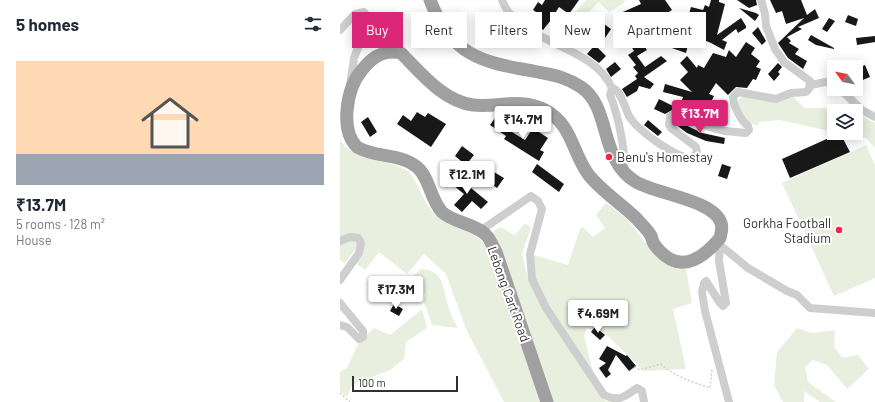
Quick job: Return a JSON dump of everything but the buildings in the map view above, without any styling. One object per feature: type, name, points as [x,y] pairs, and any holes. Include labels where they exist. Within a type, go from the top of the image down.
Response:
[{"type":"highway","points":[[430,0],[445,28],[456,43],[474,56],[486,62],[502,66],[556,74],[582,88],[592,96],[600,113],[608,144],[618,165],[624,172],[635,182],[708,208],[722,223],[720,242]]},
{"type":"highway","name":"Lebong Cart Road","points":[[547,402],[496,252],[486,234],[442,212],[431,195],[423,174],[408,161],[356,147],[342,128],[340,115],[342,104],[355,78],[371,60],[380,54],[392,51],[401,53],[440,91],[458,101],[474,105],[507,103],[528,104],[545,110],[560,121],[570,135],[579,161],[589,175],[637,220],[664,255],[681,263],[692,261],[702,257],[720,242]]},
{"type":"street","points":[[502,0],[515,18],[528,29],[544,39],[582,57],[598,68],[612,88],[618,92],[630,117],[636,124],[671,151],[692,159],[697,152],[696,147],[671,128],[669,125],[670,116],[674,114],[725,131],[746,133],[748,126],[744,124],[734,102],[735,95],[738,92],[770,98],[781,98],[791,93],[806,92],[811,85],[827,82]]},
{"type":"street","points":[[761,0],[766,14],[766,26],[775,49],[784,62],[810,81],[811,85]]},
{"type":"street","points":[[340,30],[355,14],[364,12],[367,15],[368,18],[354,58],[350,88]]},
{"type":"street","points":[[612,88],[610,96],[614,106],[624,155],[624,172]]},
{"type":"street","points":[[847,96],[862,110],[875,116]]},
{"type":"street","points":[[480,231],[531,196],[538,201],[542,209],[530,254],[532,279],[546,308],[604,395],[612,400],[621,399],[637,388],[642,391],[644,402]]},
{"type":"street","points":[[340,241],[350,237],[358,238],[361,243],[359,253],[340,280]]},
{"type":"street","points":[[720,242],[748,268],[798,295],[810,308],[875,313]]},
{"type":"street","points":[[720,242],[719,261],[726,303],[723,306],[720,303],[706,281],[702,292],[705,311],[729,402]]},
{"type":"street","points":[[340,303],[363,332],[363,337],[359,339],[347,327],[340,325]]},
{"type":"path","points":[[634,367],[640,370],[661,364],[669,371],[710,388],[712,369],[715,366]]},
{"type":"path","points":[[340,393],[350,402]]},
{"type":"green space","points":[[586,0],[625,0],[624,3],[609,12],[599,2],[589,12],[576,12]]},
{"type":"green space","points":[[744,95],[777,103],[793,96],[804,108],[827,108],[827,130],[780,120],[759,122],[758,126],[746,119],[740,109],[738,100]]},
{"type":"green space","points":[[863,117],[875,123],[875,148],[866,138],[863,137]]},
{"type":"green space","points":[[340,139],[352,152],[400,167],[408,171],[428,206],[436,215],[451,225],[473,235],[486,246],[492,255],[544,402],[504,402],[466,329],[446,274],[424,254],[407,274],[379,252],[365,270],[354,262],[362,243],[340,240]]},
{"type":"green space","name":"Gorkha Football Stadium","points":[[866,145],[875,165],[875,278],[834,296],[782,183]]},
{"type":"green space","points":[[606,203],[628,220],[648,246],[660,258],[676,267],[686,269],[692,303],[673,309],[686,369],[644,371],[608,336],[587,328],[584,336],[593,372],[549,307],[534,279],[533,255],[568,265],[580,229],[583,227],[593,237],[605,228],[596,215]]},
{"type":"green space","points":[[525,223],[531,228],[522,254],[528,279],[598,393],[605,401],[611,402],[550,402],[491,233],[500,227],[515,235]]},
{"type":"green space","points":[[350,238],[355,240],[358,246],[345,263],[340,260],[340,243]]},
{"type":"green space","points":[[421,269],[429,270],[438,276],[443,286],[450,311],[458,328],[432,325],[424,302],[425,294],[409,280]]},
{"type":"green space","points":[[422,309],[427,328],[406,342],[404,359],[390,370],[352,385],[347,397],[340,391],[340,372],[347,368],[359,342],[374,328],[390,335]]},
{"type":"green space","points":[[797,328],[812,333],[835,330],[834,346],[842,358],[858,355],[869,369],[847,389],[827,365],[813,360],[805,367],[808,382],[836,402],[820,402],[804,391],[804,402],[783,402],[774,385],[777,352]]},
{"type":"place","name":"Benu's Homestay","points":[[609,157]]},
{"type":"place","name":"Gorkha Football Stadium","points":[[839,230]]}]
